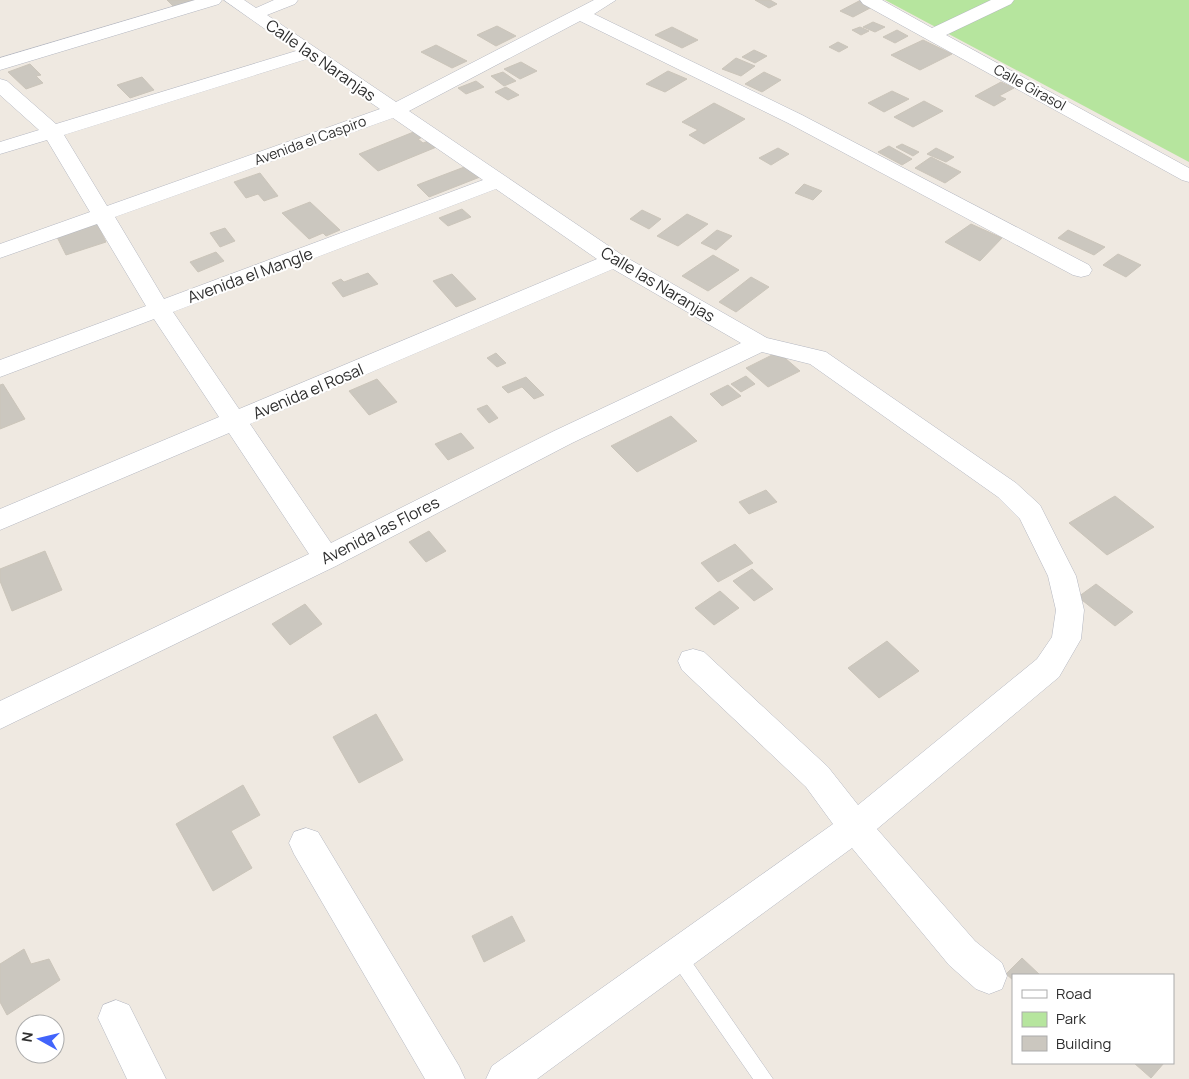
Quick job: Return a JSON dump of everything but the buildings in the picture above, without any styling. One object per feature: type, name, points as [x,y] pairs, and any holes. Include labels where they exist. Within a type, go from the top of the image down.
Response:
[{"type":"street","points":[[0,64],[213,0]]},
{"type":"street","name":"Calle las Naranjas","points":[[233,0],[614,260],[760,344],[818,358],[1007,490],[1030,512],[1062,576],[1070,610],[1069,620],[1066,639],[1048,668],[855,827],[505,1079]]},
{"type":"street","points":[[254,14],[289,0]]},
{"type":"street","name":"Avenida el Caspiro","points":[[0,251],[394,111],[607,0]]},
{"type":"street","name":"Calle Girasol","points":[[869,0],[1189,176]]},
{"type":"street","points":[[933,34],[1005,0]]},
{"type":"street","points":[[580,14],[795,119],[1081,270]]},
{"type":"street","points":[[0,148],[311,52]]},
{"type":"street","points":[[0,85],[52,132],[159,309],[233,423],[326,558]]},
{"type":"street","name":"Avenida el Mangle","points":[[0,369],[499,181]]},
{"type":"street","name":"Avenida el Rosal","points":[[0,520],[233,423],[614,260]]},
{"type":"street","name":"Avenida las Flores","points":[[0,716],[326,558],[563,437],[760,344]]},
{"type":"street","points":[[693,660],[817,777],[855,827],[962,953],[989,976]]},
{"type":"street","points":[[306,843],[446,1079]]},
{"type":"street","points":[[116,1018],[147,1079]]},
{"type":"lane","points":[[677,955],[764,1079]]},
{"type":"green space","points":[[885,0],[1189,0],[1189,162]]}]
